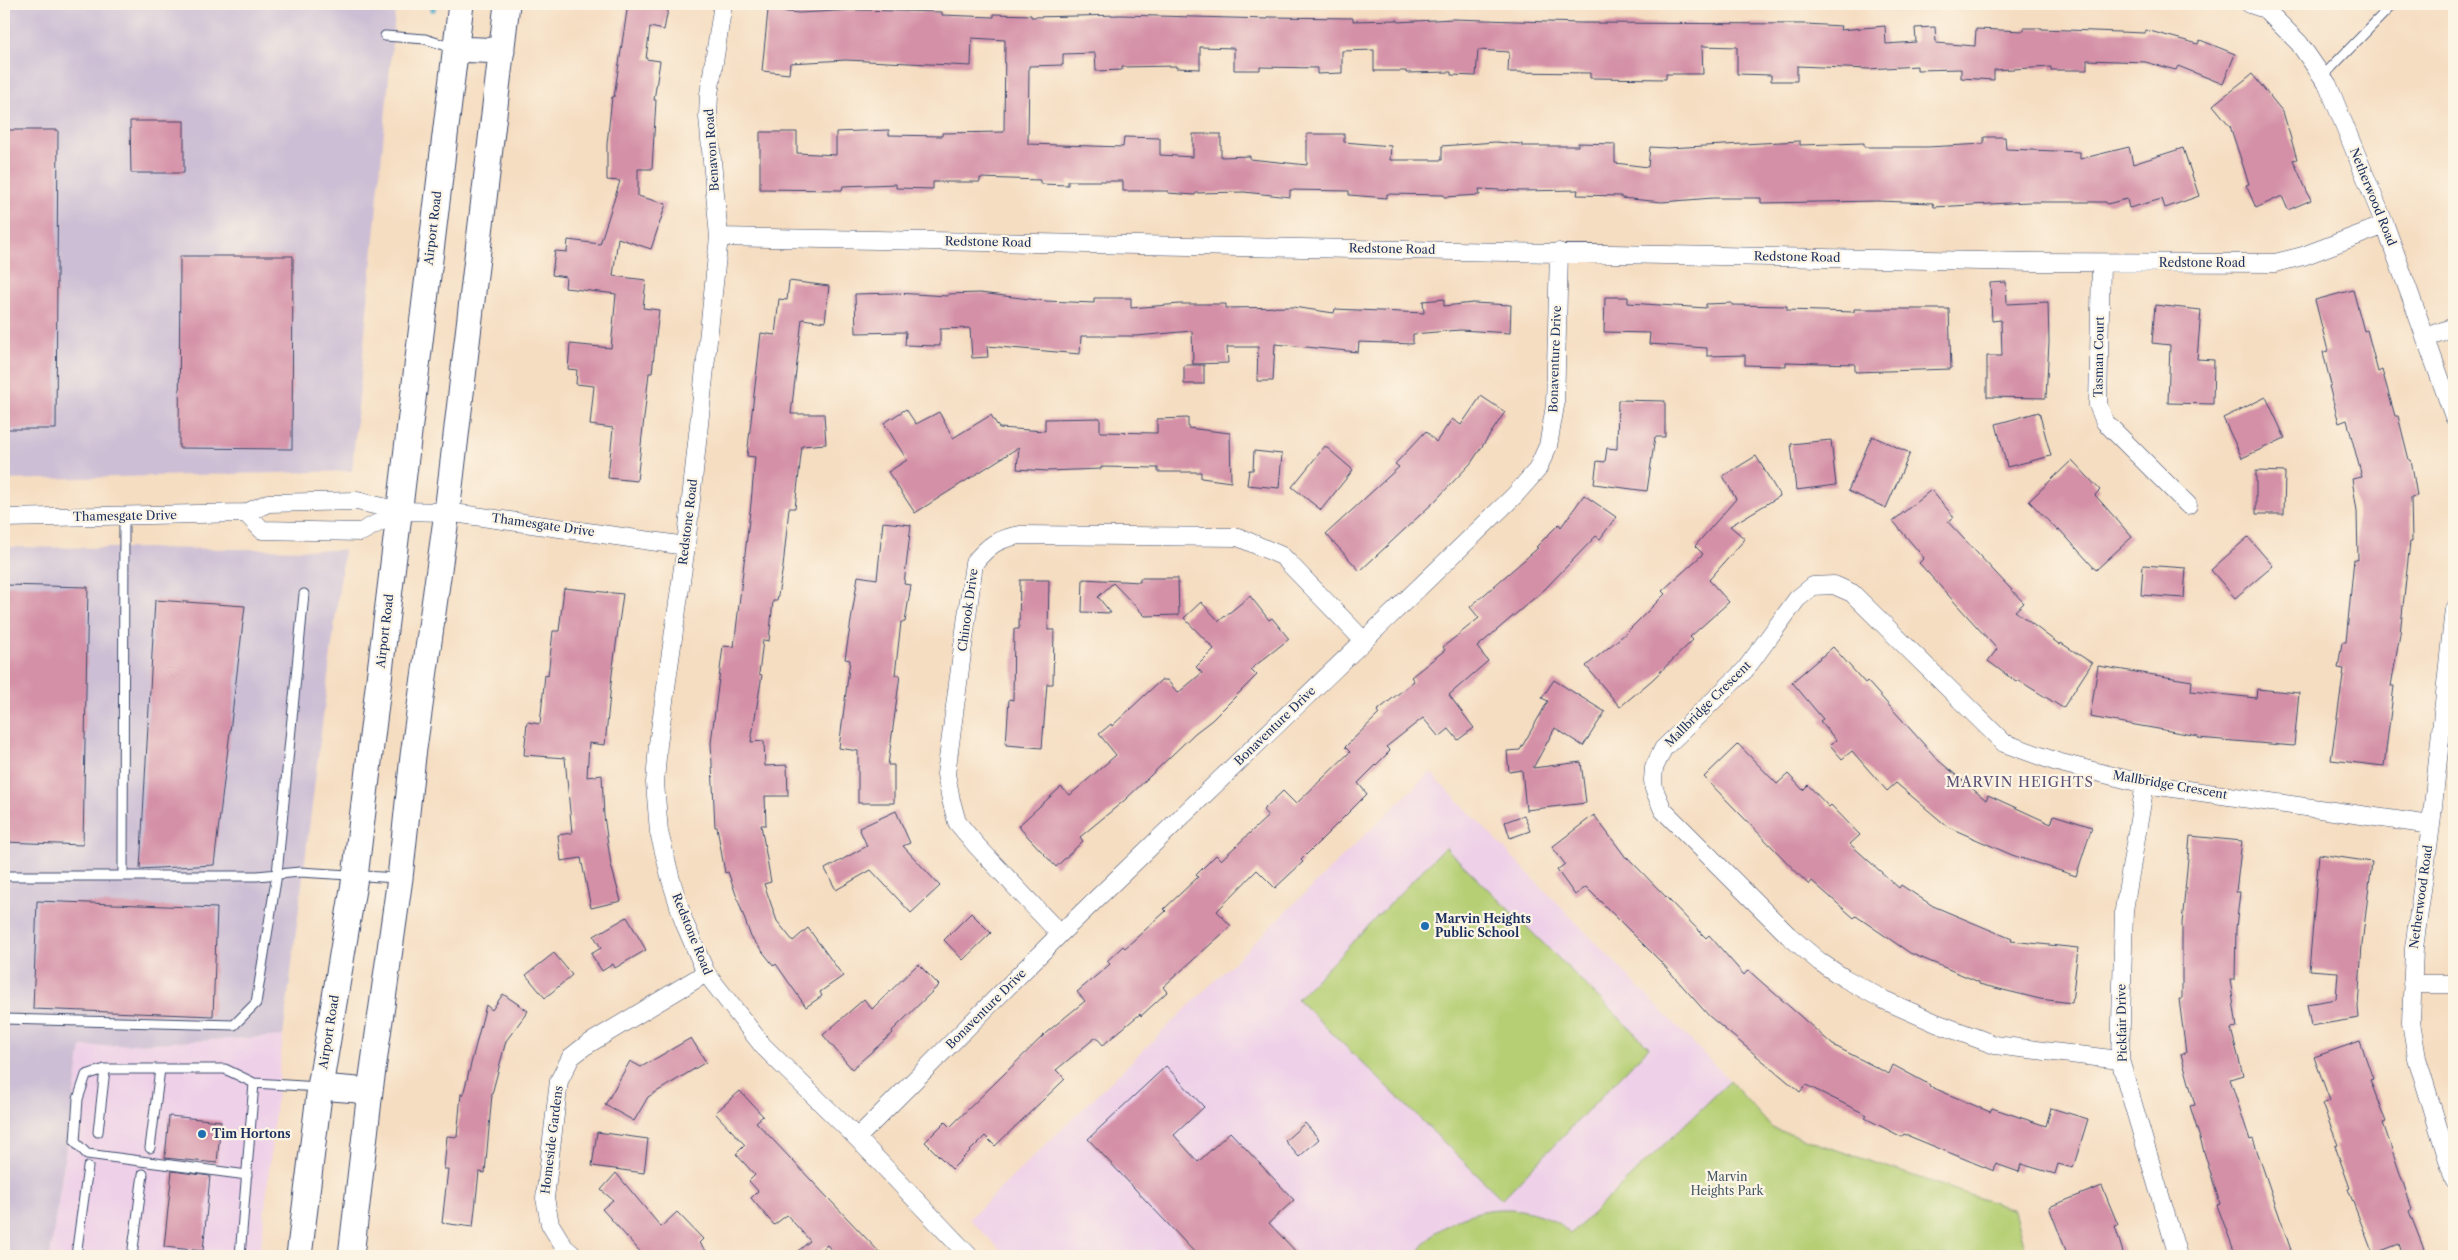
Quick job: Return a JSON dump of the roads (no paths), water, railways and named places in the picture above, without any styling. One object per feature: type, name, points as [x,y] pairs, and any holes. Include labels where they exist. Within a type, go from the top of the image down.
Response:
[{"type":"main road","name":"Airport Road","points":[[299,1256],[320,1087],[355,877],[461,4]]},
{"type":"main road","points":[[351,1256],[370,1091],[400,878],[413,756],[447,512],[507,4]]},
{"type":"main road","points":[[456,49],[502,51]]},
{"type":"main road","points":[[320,1087],[370,1091]]},
{"type":"street","name":"Benavon Road","points":[[719,237],[708,117],[709,94],[723,4]]},
{"type":"street","name":"Netherwood Road","points":[[2250,4],[2265,9],[2292,36],[2323,76],[2385,225],[2427,337],[2454,417]]},
{"type":"street","name":"Redstone Road","points":[[969,1256],[858,1138],[762,1046],[706,973],[684,922],[670,880],[659,832],[655,783],[664,698],[686,546],[719,237],[2100,263],[2275,263],[2303,256],[2385,225]]},
{"type":"street","name":"Bonaventure Drive","points":[[858,1138],[1060,934],[1514,495],[1537,470],[1548,446],[1555,406],[1559,252]]},
{"type":"street","name":"Tasman Court","points":[[2100,263],[2098,405],[2105,422],[2188,505]]},
{"type":"street","points":[[2427,337],[2454,327]]},
{"type":"street","name":"Thamesgate Drive","points":[[4,518],[246,513],[268,503],[357,501],[400,511],[447,512],[686,546]]},
{"type":"street","name":"Thamesgate Drive","points":[[246,513],[262,530],[361,532],[400,511]]},
{"type":"street","name":"Chinook Drive","points":[[1060,934],[976,845],[957,822],[946,774],[974,563],[984,551],[1000,538],[1020,534],[1238,538],[1282,556],[1363,640]]},
{"type":"street","name":"Mallbridge Crescent","points":[[2120,1060],[1995,1045],[1936,1023],[1884,1000],[1844,978],[1788,935],[1663,810],[1654,789],[1654,768],[1663,749],[1744,670],[1797,599],[1813,586],[1834,585],[1852,593],[2004,743],[2057,762],[2145,784],[2431,825]]},
{"type":"street","name":"Netherwood Road","points":[[2454,609],[2431,825],[2414,948],[2411,1022],[2417,1058],[2454,1180]]},
{"type":"street","name":"Pickfair Drive","points":[[2145,784],[2124,910],[2120,1060],[2178,1256]]},
{"type":"street","name":"Homeside Gardens","points":[[574,1256],[564,1247],[550,1224],[545,1198],[559,1081],[570,1057],[706,973]]},
{"type":"street","points":[[2412,984],[2454,984]]},
{"type":"lane","points":[[2323,76],[2393,4]]},
{"type":"lane","points":[[385,36],[425,39],[456,49]]},
{"type":"lane","points":[[124,516],[124,876]]},
{"type":"lane","points":[[4,1019],[234,1026],[256,1003],[277,874],[304,594]]},
{"type":"lane","points":[[4,876],[277,874],[300,872],[355,877],[400,878]]},
{"type":"lane","points":[[247,1175],[87,1154],[75,1142],[78,1099],[86,1075],[105,1069],[224,1069],[254,1083],[320,1087]]},
{"type":"lane","points":[[98,1132],[105,1069]]},
{"type":"lane","points":[[150,1148],[160,1069]]},
{"type":"lane","points":[[240,1256],[254,1083]]},
{"type":"lane","points":[[76,1256],[88,1168]]},
{"type":"lane","points":[[132,1256],[143,1174]]},
{"type":"waterway","points":[[433,4],[433,9]]},
{"type":"place","name":"Marvin Heights Public School","points":[[1425,926]]},
{"type":"place","name":"Tim Hortons","points":[[202,1134]]},
{"type":"district","name":"MARVIN HEIGHTS","points":[[2020,782]]},
{"type":"park label","name":"Marvin Heights Park","points":[[1727,1184]]}]
